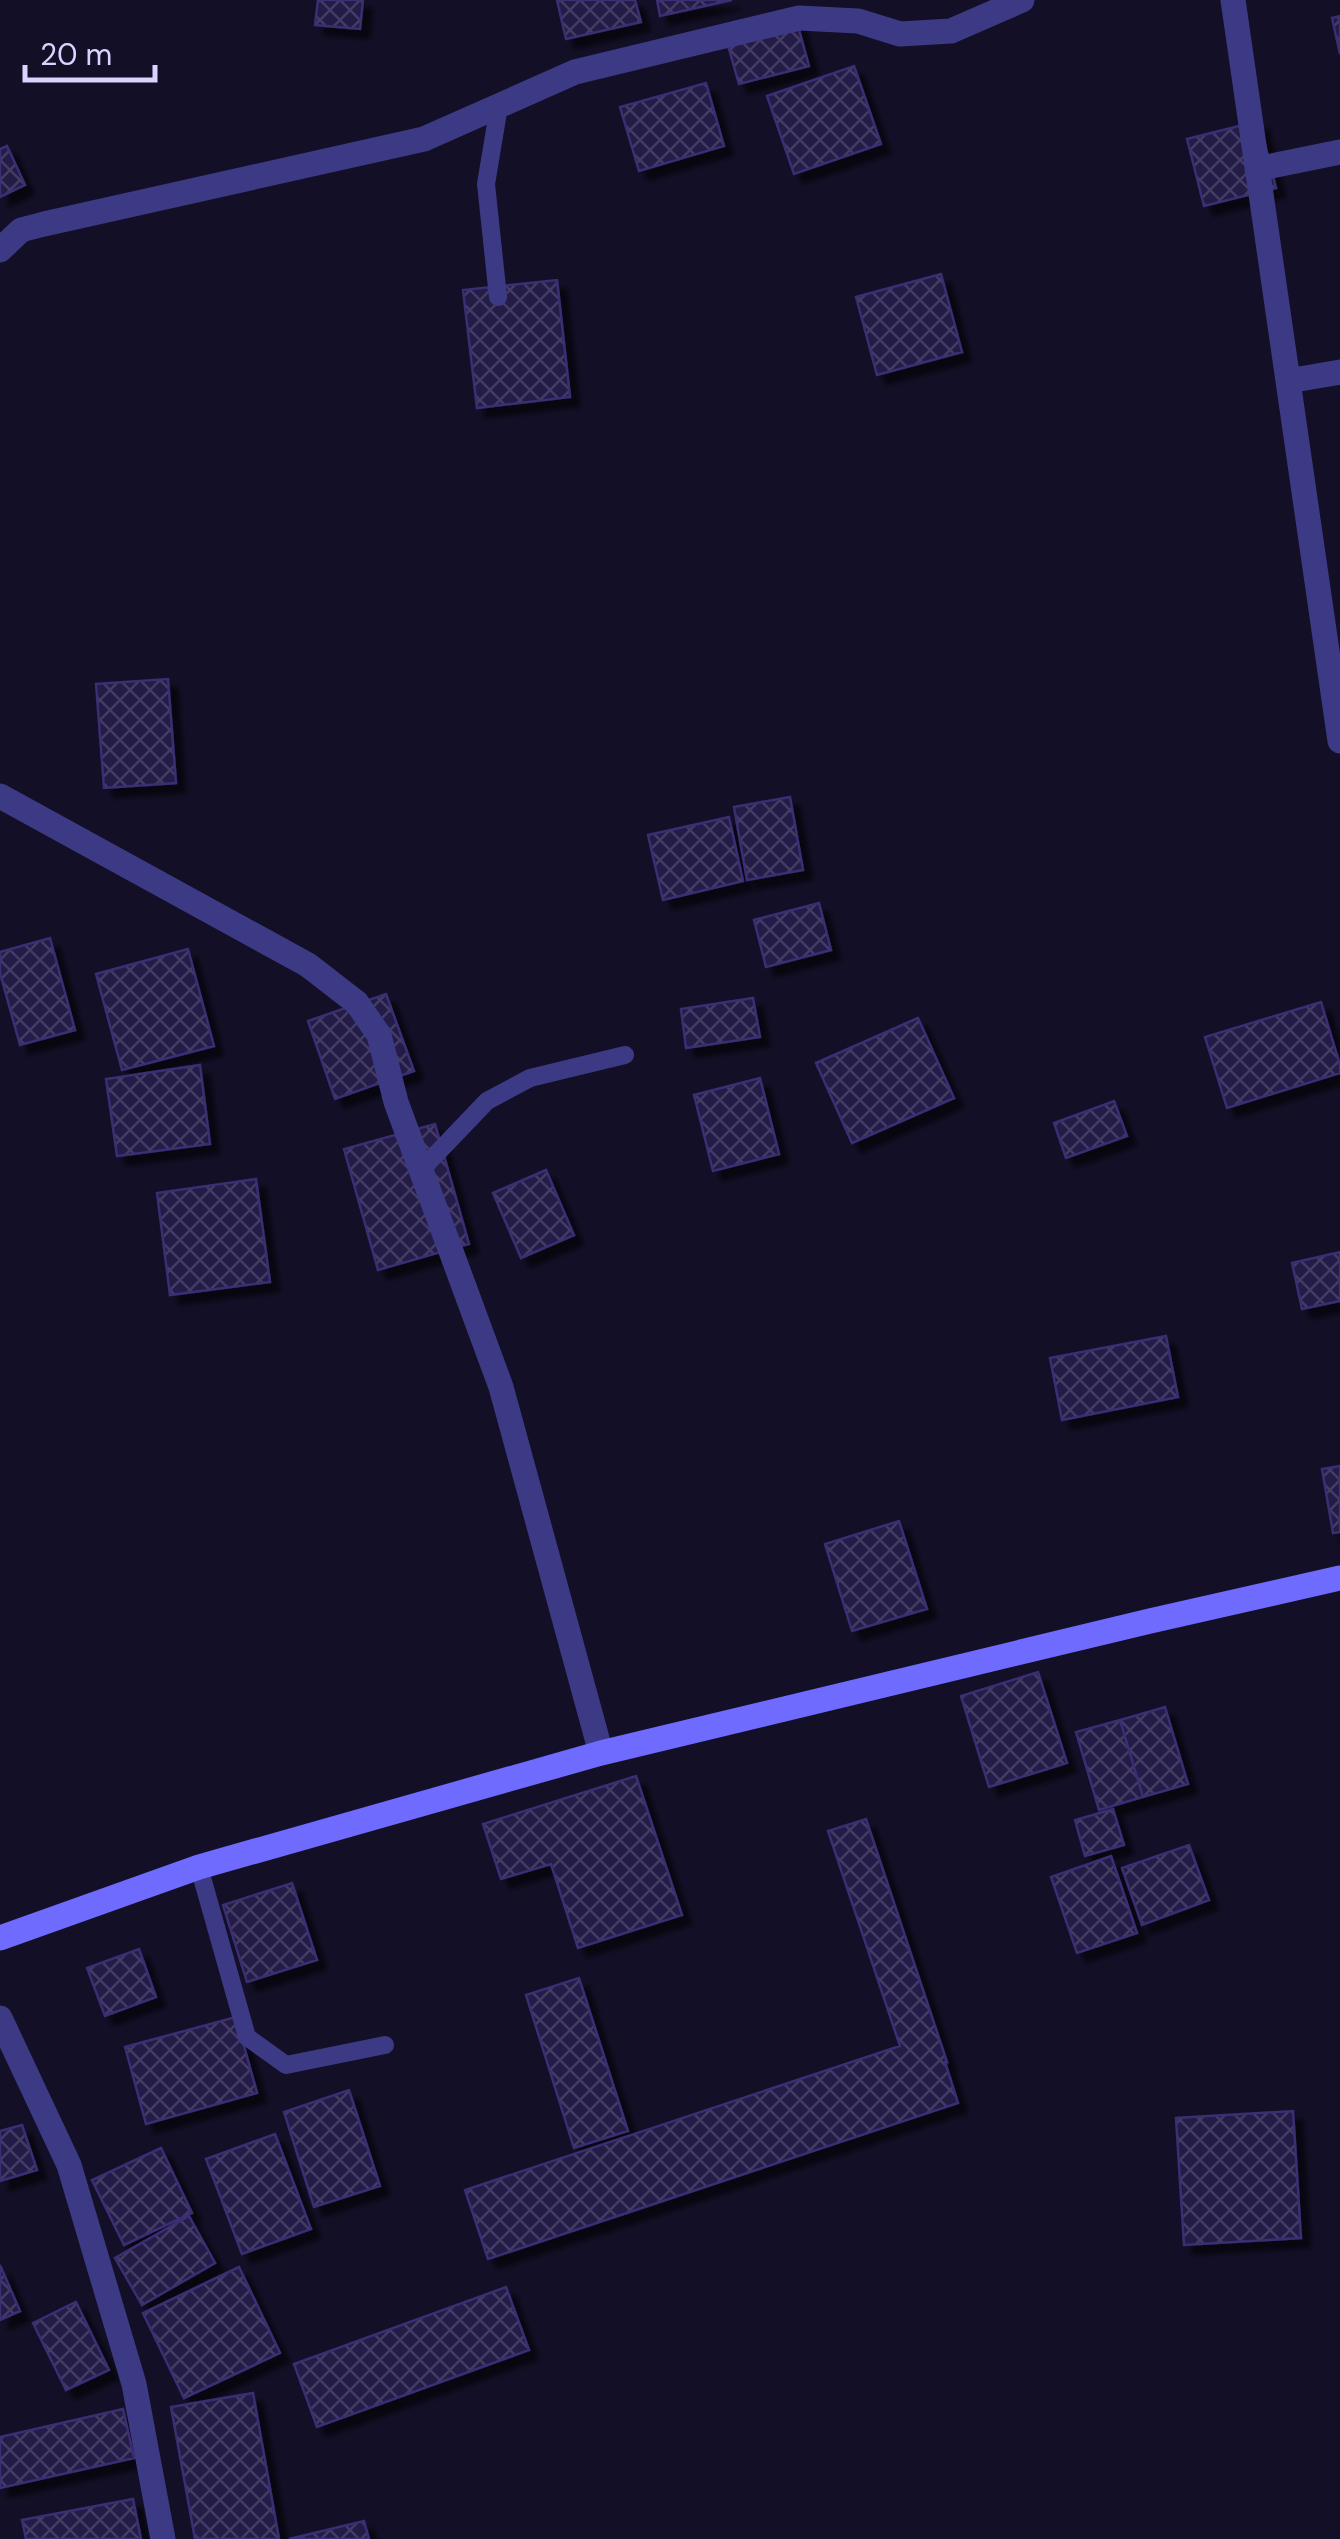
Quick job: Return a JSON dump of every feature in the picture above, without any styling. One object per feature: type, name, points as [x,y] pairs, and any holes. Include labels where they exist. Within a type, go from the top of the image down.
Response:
[{"type":"street","points":[[0,250],[20,230],[424,139],[575,72],[799,18],[858,21],[900,34],[951,31],[1022,0]]},
{"type":"street","points":[[1233,0],[1340,741]]},
{"type":"street","points":[[1258,169],[1340,152]]},
{"type":"street","points":[[1288,381],[1340,372]]},
{"type":"street","points":[[0,796],[308,965],[356,1003],[380,1035],[396,1102],[501,1387],[601,1753]]},
{"type":"street","points":[[0,1938],[199,1867],[601,1753],[1340,1578]]},
{"type":"street","points":[[0,2018],[68,2165],[134,2384],[163,2539]]},
{"type":"lane","points":[[498,297],[486,184],[499,106]]},
{"type":"lane","points":[[422,1170],[486,1101],[530,1078],[625,1056]]},
{"type":"lane","points":[[199,1867],[247,2037],[286,2066],[384,2045]]},
{"type":"building","points":[[318,0],[363,0],[360,29],[315,25]]},
{"type":"building","points":[[557,0],[635,0],[641,22],[566,39]]},
{"type":"building","points":[[657,0],[732,0],[660,16]]},
{"type":"building","points":[[795,15],[809,66],[739,84],[725,35]]},
{"type":"building","points":[[1340,16],[1340,54],[1332,18]]},
{"type":"building","points":[[854,66],[881,144],[794,174],[767,96]]},
{"type":"building","points":[[706,83],[724,146],[639,171],[620,107]]},
{"type":"building","points":[[1259,121],[1276,188],[1204,206],[1187,139]]},
{"type":"building","points":[[7,146],[25,185],[0,197],[0,149]]},
{"type":"building","points":[[941,274],[962,352],[877,375],[856,297]]},
{"type":"building","points":[[557,280],[570,397],[477,408],[463,290]]},
{"type":"building","points":[[168,679],[176,783],[104,788],[96,684]]},
{"type":"building","points":[[790,797],[803,870],[747,880],[734,807]]},
{"type":"building","points":[[729,817],[743,881],[663,900],[648,835]]},
{"type":"building","points":[[819,903],[831,950],[766,967],[754,920]]},
{"type":"building","points":[[50,938],[75,1030],[20,1045],[0,973],[0,952]]},
{"type":"building","points":[[188,949],[214,1046],[122,1070],[96,974]]},
{"type":"building","points":[[386,994],[414,1071],[335,1099],[308,1021]]},
{"type":"building","points":[[753,998],[760,1037],[686,1048],[681,1009]]},
{"type":"building","points":[[1321,1002],[1340,1073],[1227,1108],[1205,1037]]},
{"type":"building","points":[[918,1018],[954,1098],[852,1143],[816,1063]]},
{"type":"building","points":[[200,1065],[210,1144],[117,1156],[106,1079]]},
{"type":"building","points":[[760,1078],[779,1154],[713,1171],[694,1095]]},
{"type":"building","points":[[1114,1101],[1127,1136],[1066,1158],[1054,1123]]},
{"type":"building","points":[[435,1124],[469,1244],[378,1270],[344,1149]]},
{"type":"building","points":[[546,1170],[574,1235],[521,1258],[493,1193]]},
{"type":"building","points":[[256,1179],[270,1282],[170,1295],[157,1193]]},
{"type":"building","points":[[1340,1252],[1340,1301],[1302,1309],[1292,1263]]},
{"type":"building","points":[[1166,1336],[1178,1397],[1062,1420],[1050,1358]]},
{"type":"building","points":[[1340,1466],[1340,1532],[1333,1533],[1322,1469]]},
{"type":"building","points":[[899,1521],[927,1609],[852,1631],[825,1544]]},
{"type":"building","points":[[1038,1672],[1067,1763],[989,1787],[961,1696]]},
{"type":"building","points":[[1165,1707],[1188,1784],[1143,1797],[1120,1720]]},
{"type":"building","points":[[1120,1720],[1143,1797],[1099,1810],[1076,1732]]},
{"type":"building","points":[[636,1776],[682,1915],[578,1948],[551,1864],[501,1879],[483,1824]]},
{"type":"building","points":[[1113,1809],[1124,1845],[1085,1856],[1075,1820]]},
{"type":"building","points":[[866,1819],[958,2103],[488,2259],[465,2190],[900,2046],[828,1831]]},
{"type":"building","points":[[1189,1845],[1209,1900],[1142,1925],[1122,1868]]},
{"type":"building","points":[[1111,1856],[1137,1933],[1077,1953],[1051,1877]]},
{"type":"building","points":[[292,1883],[317,1960],[247,1982],[223,1905]]},
{"type":"building","points":[[139,1949],[156,1997],[105,2016],[87,1968]]},
{"type":"building","points":[[579,1978],[628,2131],[574,2148],[526,1995]]},
{"type":"building","points":[[236,2017],[257,2093],[146,2124],[125,2047]]},
{"type":"building","points":[[349,2090],[380,2186],[314,2207],[284,2112]]},
{"type":"building","points":[[1293,2111],[1301,2238],[1184,2245],[1176,2118]]},
{"type":"building","points":[[22,2125],[37,2170],[0,2181],[0,2131]]},
{"type":"building","points":[[275,2134],[311,2229],[242,2254],[206,2159]]},
{"type":"building","points":[[161,2148],[192,2213],[124,2245],[92,2180]]},
{"type":"building","points":[[189,2216],[215,2263],[142,2305],[115,2258]]},
{"type":"building","points":[[0,2265],[20,2311],[0,2320]]},
{"type":"building","points":[[239,2267],[280,2353],[184,2398],[143,2313]]},
{"type":"building","points":[[506,2287],[529,2350],[317,2427],[294,2364]]},
{"type":"building","points":[[76,2302],[109,2370],[66,2390],[33,2323]]},
{"type":"building","points":[[253,2393],[279,2539],[195,2539],[171,2407]]},
{"type":"building","points":[[123,2409],[134,2458],[0,2488],[0,2437]]},
{"type":"building","points":[[133,2499],[141,2539],[26,2539],[22,2520]]},
{"type":"building","points":[[364,2521],[369,2539],[289,2539]]}]
